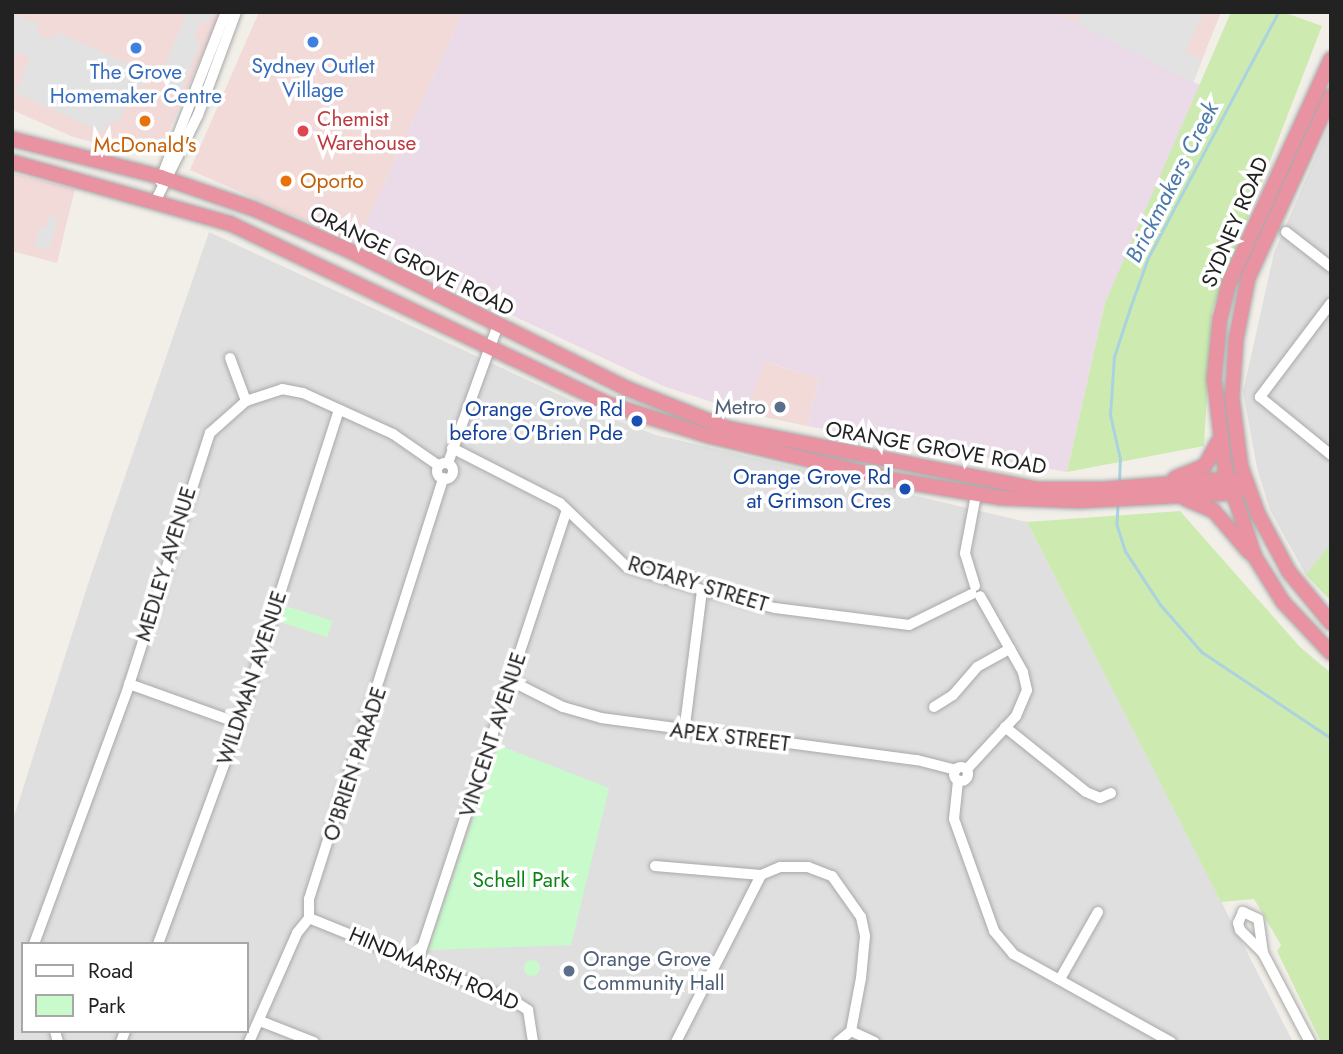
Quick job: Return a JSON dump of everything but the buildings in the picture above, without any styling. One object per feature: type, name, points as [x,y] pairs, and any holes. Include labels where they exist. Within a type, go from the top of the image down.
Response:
[{"type":"highway","name":"SYDNEY ROAD","points":[[1255,557],[1230,486],[1218,439],[1215,350],[1229,283],[1331,60]]},
{"type":"highway","name":"SYDNEY ROAD","points":[[1331,96],[1256,258],[1243,299],[1232,398],[1246,485],[1289,572],[1331,623]]},
{"type":"highway","name":"ORANGE GROVE ROAD","points":[[12,139],[165,178],[348,250],[626,388],[727,428],[992,483],[1105,494]]},
{"type":"highway","name":"ORANGE GROVE ROAD","points":[[12,162],[156,200],[258,235],[611,405],[666,425],[976,495],[1128,493],[1176,496],[1230,486]]},
{"type":"highway","points":[[1150,486],[1205,466],[1214,455],[1218,439]]},
{"type":"highway","name":"ORANGE GROVE ROAD","points":[[1128,493],[1150,486],[1246,485]]},
{"type":"highway","points":[[1176,496],[1214,511],[1255,557],[1283,602],[1331,653]]},
{"type":"street","points":[[156,200],[226,12]]},
{"type":"street","points":[[165,178],[198,115],[236,12]]},
{"type":"street","points":[[1286,232],[1331,267]]},
{"type":"street","points":[[1331,303],[1259,397],[1331,456]]},
{"type":"street","points":[[443,465],[452,448],[487,346],[498,326]]},
{"type":"street","points":[[230,358],[246,401]]},
{"type":"street","name":"MEDLEY AVENUE","points":[[35,942],[129,684],[204,443],[222,419],[246,401],[282,389],[303,393],[393,433],[443,465]]},
{"type":"street","name":"WILDMAN AVENUE","points":[[159,942],[238,723],[339,410]]},
{"type":"street","name":"ROTARY STREET","points":[[452,448],[567,510],[627,567],[702,590],[775,608],[909,625],[976,592]]},
{"type":"street","name":"O'BRIEN PARADE","points":[[249,1042],[297,933],[309,918],[309,900],[443,478],[453,471],[443,465]]},
{"type":"street","points":[[976,495],[965,553],[976,592],[1010,649],[1027,690],[1020,711],[960,773],[954,819],[994,931],[1013,954],[1165,1041]]},
{"type":"street","name":"VINCENT AVENUE","points":[[418,960],[567,510]]},
{"type":"street","points":[[684,733],[702,590]]},
{"type":"street","points":[[934,707],[953,695],[977,667],[1010,649]]},
{"type":"street","name":"APEX STREET","points":[[511,681],[563,707],[684,733],[916,760],[960,773]]},
{"type":"street","points":[[129,684],[238,723]]},
{"type":"street","points":[[1005,727],[1086,792],[1100,798],[1111,793]]},
{"type":"street","points":[[655,866],[761,875],[780,867],[808,867],[832,876],[861,917],[861,978],[851,1031],[838,1042]]},
{"type":"street","points":[[676,1042],[761,875]]},
{"type":"street","points":[[1060,979],[1098,912]]},
{"type":"street","name":"HINDMARSH ROAD","points":[[309,918],[418,960],[528,1010],[533,1042]]},
{"type":"street","points":[[1263,953],[1310,1042]]},
{"type":"street","points":[[260,1021],[314,1042]]},
{"type":"street","points":[[851,1031],[875,1042]]},
{"type":"shaded area","points":[[12,12],[221,12],[160,151],[146,156],[73,137],[12,110]]},
{"type":"shaded area","points":[[187,12],[213,12],[209,23],[202,20],[194,38],[201,42],[180,92],[164,85],[169,73],[163,70]]},
{"type":"shaded area","points":[[259,12],[463,12],[357,243],[190,170]]},
{"type":"shaded area","points":[[463,12],[1055,12],[1202,86],[1105,303],[1067,472],[807,426],[819,378],[765,362],[745,413],[663,386],[357,243]]},
{"type":"shaded area","points":[[1055,12],[1221,12],[1193,83]]},
{"type":"shaded area","points":[[1082,12],[1204,12],[1185,52],[1202,60],[1193,83],[1077,23]]},
{"type":"shaded area","points":[[12,13],[39,24],[36,32],[49,40],[59,33],[149,73],[143,88],[134,86],[119,123],[113,121],[103,132],[15,93],[30,58],[16,52],[12,59]]},
{"type":"shaded area","points":[[1331,121],[1331,594],[1306,575],[1270,510],[1257,468],[1243,392],[1274,253]]},
{"type":"shaded area","points":[[12,173],[75,189],[57,263],[12,251]]},
{"type":"shaded area","points":[[49,216],[58,218],[49,249],[34,247],[39,227],[46,228]]},
{"type":"shaded area","points":[[209,232],[603,415],[656,435],[1027,522],[1293,1042],[12,1042],[12,823],[88,584]]},
{"type":"shaded area","points":[[764,362],[819,378],[807,426],[745,413]]},
{"type":"green space","points":[[1231,12],[1283,12],[1322,26],[1212,311],[1204,446],[1067,472],[1105,303]]},
{"type":"green space","points":[[1180,511],[1300,647],[1331,673],[1331,1042],[1321,1042],[1277,951],[1281,945],[1254,899],[1221,902],[1027,522]]},
{"type":"green space","points":[[1331,543],[1331,601],[1306,575]]},
{"type":"green space","points":[[283,605],[332,621],[327,637],[278,621]]},
{"type":"green space","name":"Schell Park","points":[[498,745],[609,788],[571,945],[428,950]]},
{"type":"green space","points":[[532,960],[538,962],[538,974],[532,976],[526,974],[524,968],[526,962]]},
{"type":"waterway","name":"Brickmakers Creek","points":[[1119,484],[1120,459],[1110,415],[1114,357],[1130,308],[1148,258],[1278,12]]},
{"type":"waterway","name":"Brickmakers Creek","points":[[1118,505],[1117,525],[1126,552],[1160,604],[1202,652],[1331,738]]},
{"type":"place","name":"Sydney Outlet Village","points":[[313,42]]},
{"type":"place","name":"The Grove Homemaker Centre","points":[[136,48]]},
{"type":"place","name":"McDonald's","points":[[145,121]]},
{"type":"place","name":"Chemist Warehouse","points":[[303,131]]},
{"type":"place","name":"Oporto","points":[[286,181]]},
{"type":"place","name":"Metro","points":[[780,407]]},
{"type":"place","name":"Orange Grove Rd before O'Brien Pde","points":[[637,421]]},
{"type":"place","name":"Orange Grove Rd at Grimson Cres","points":[[905,489]]},
{"type":"place","name":"Orange Grove Community Hall","points":[[569,971]]}]
